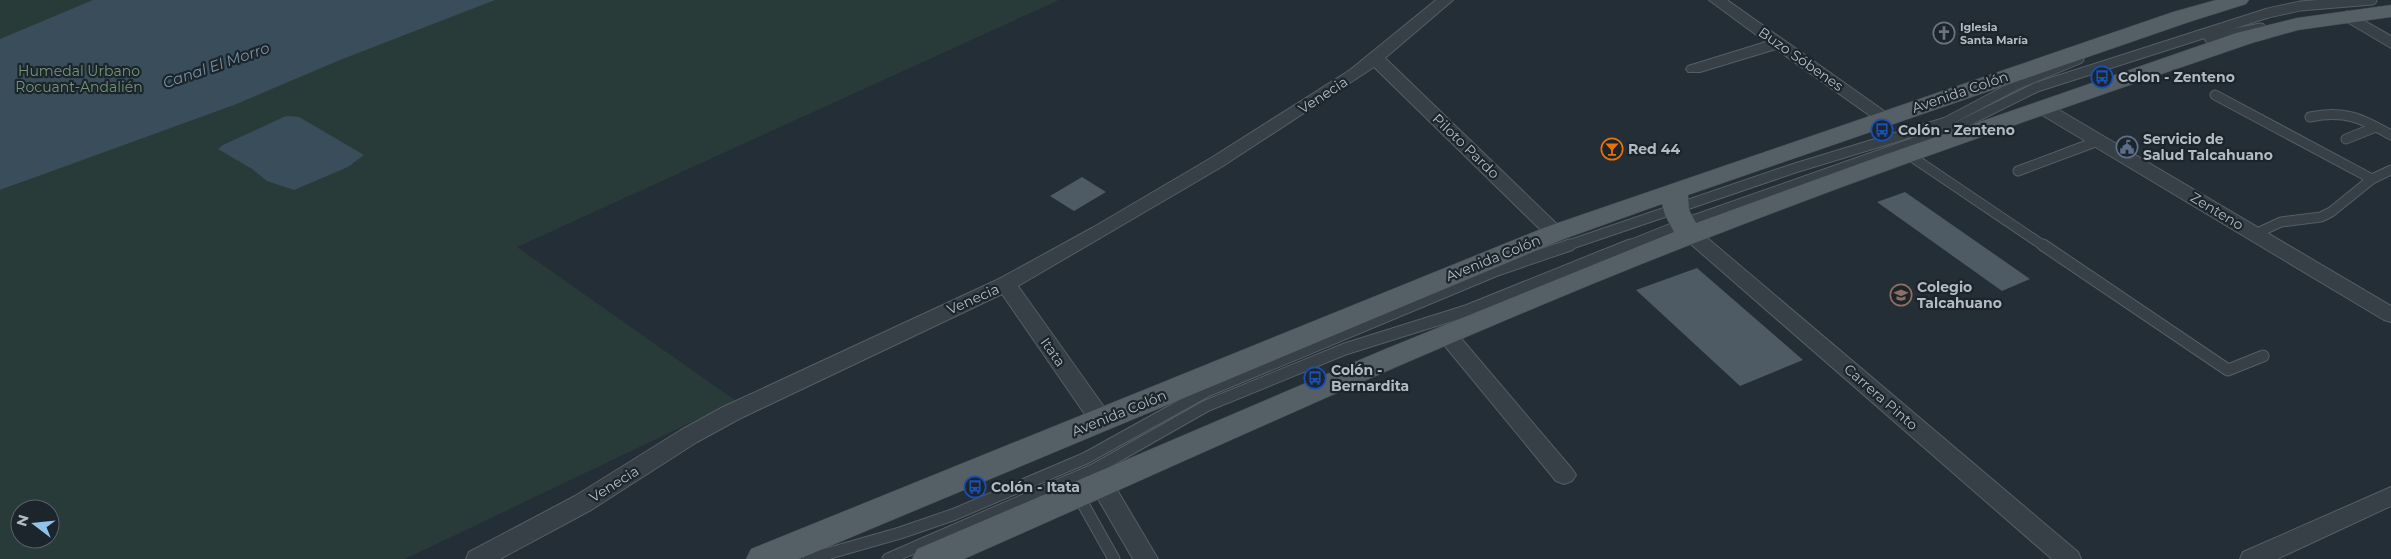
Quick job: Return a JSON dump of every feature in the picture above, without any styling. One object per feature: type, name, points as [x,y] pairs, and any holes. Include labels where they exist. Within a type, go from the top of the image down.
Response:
[{"type":"main road","name":"Avenida Colón","points":[[929,559],[1447,335],[1682,215],[1885,118],[2100,44],[2239,0]]},
{"type":"main road","name":"Avenida Colón","points":[[763,559],[1555,233],[1682,215],[1909,155],[2244,38],[2297,24],[2391,11]]},
{"type":"street","name":"Venecia","points":[[478,559],[583,503],[688,436],[731,413],[1006,284],[1217,162],[1376,59],[1445,0]]},
{"type":"street","name":"Buzo Sóbenes","points":[[1716,0],[1885,118]]},
{"type":"street","points":[[2347,16],[2391,43]]},
{"type":"street","points":[[1694,69],[1778,42]]},
{"type":"street","name":"Piloto Pardo","points":[[1376,59],[1555,233]]},
{"type":"street","name":"Zenteno","points":[[2043,108],[2391,315]]},
{"type":"street","name":"Carrera Pinto","points":[[1682,215],[2069,559]]},
{"type":"street","name":"Itata","points":[[1006,284],[1101,420]]},
{"type":"street","points":[[1447,335],[1564,475]]},
{"type":"street","points":[[1090,490],[1133,536],[1146,559]]},
{"type":"street","points":[[2252,559],[2391,496]]},
{"type":"lane","points":[[809,559],[838,549],[900,533],[956,514],[1086,458],[1139,431],[1182,404],[1232,380],[1497,270],[1563,246],[1682,215],[1952,129],[2037,87],[2100,65],[2161,48],[2268,13],[2300,6],[2372,0]]},
{"type":"lane","points":[[2161,48],[2239,32],[2297,24]]},
{"type":"lane","points":[[888,559],[1095,469],[1206,406],[1345,349],[1466,311],[1682,215],[1810,163],[1882,143],[1946,122],[1972,110],[2016,85],[2080,58],[2100,44]]},
{"type":"lane","points":[[2214,95],[2372,179]]},
{"type":"lane","points":[[2310,117],[2340,112],[2352,114],[2391,135]]},
{"type":"lane","points":[[2346,139],[2376,127]]},
{"type":"lane","points":[[2018,171],[2098,141]]},
{"type":"lane","points":[[1909,155],[2228,370],[2263,356]]},
{"type":"lane","points":[[2255,234],[2281,222],[2321,217],[2331,212],[2372,179],[2391,170]]},
{"type":"lane","points":[[1090,490],[1114,559]]},
{"type":"green space","points":[[0,0],[1059,0],[517,247],[736,401],[405,559],[0,559],[0,190],[35,178],[0,189]]},
{"type":"water","name":"Humedal Urbano Rocuant-Andalién","points":[[93,0],[495,0],[340,60],[234,105],[0,190],[0,39]]},
{"type":"water","points":[[286,116],[299,117],[364,155],[348,167],[294,190],[267,181],[252,169],[218,149]]},
{"type":"building","points":[[1082,177],[1106,192],[1074,211],[1050,196]]},
{"type":"building","points":[[1905,192],[2030,279],[2002,291],[1877,202]]},
{"type":"building","points":[[1697,268],[1803,360],[1740,386],[1636,290]]},
{"type":"place","name":"Iglesia Santa María","points":[[1944,33]]},
{"type":"place","name":"Colon - Zenteno","points":[[2102,77]]},
{"type":"place","name":"Colón - Zenteno","points":[[1882,130]]},
{"type":"place","name":"Servicio de Salud Talcahuano","points":[[2127,147]]},
{"type":"place","name":"Red 44","points":[[1612,149]]},
{"type":"place","name":"Colegio Talcahuano","points":[[1901,295]]},
{"type":"place","name":"Colón - Bernardita","points":[[1315,378]]},
{"type":"place","name":"Colón - Itata","points":[[975,487]]},
{"type":"water label","name":"Canal El Morro","points":[[216,65]]}]
